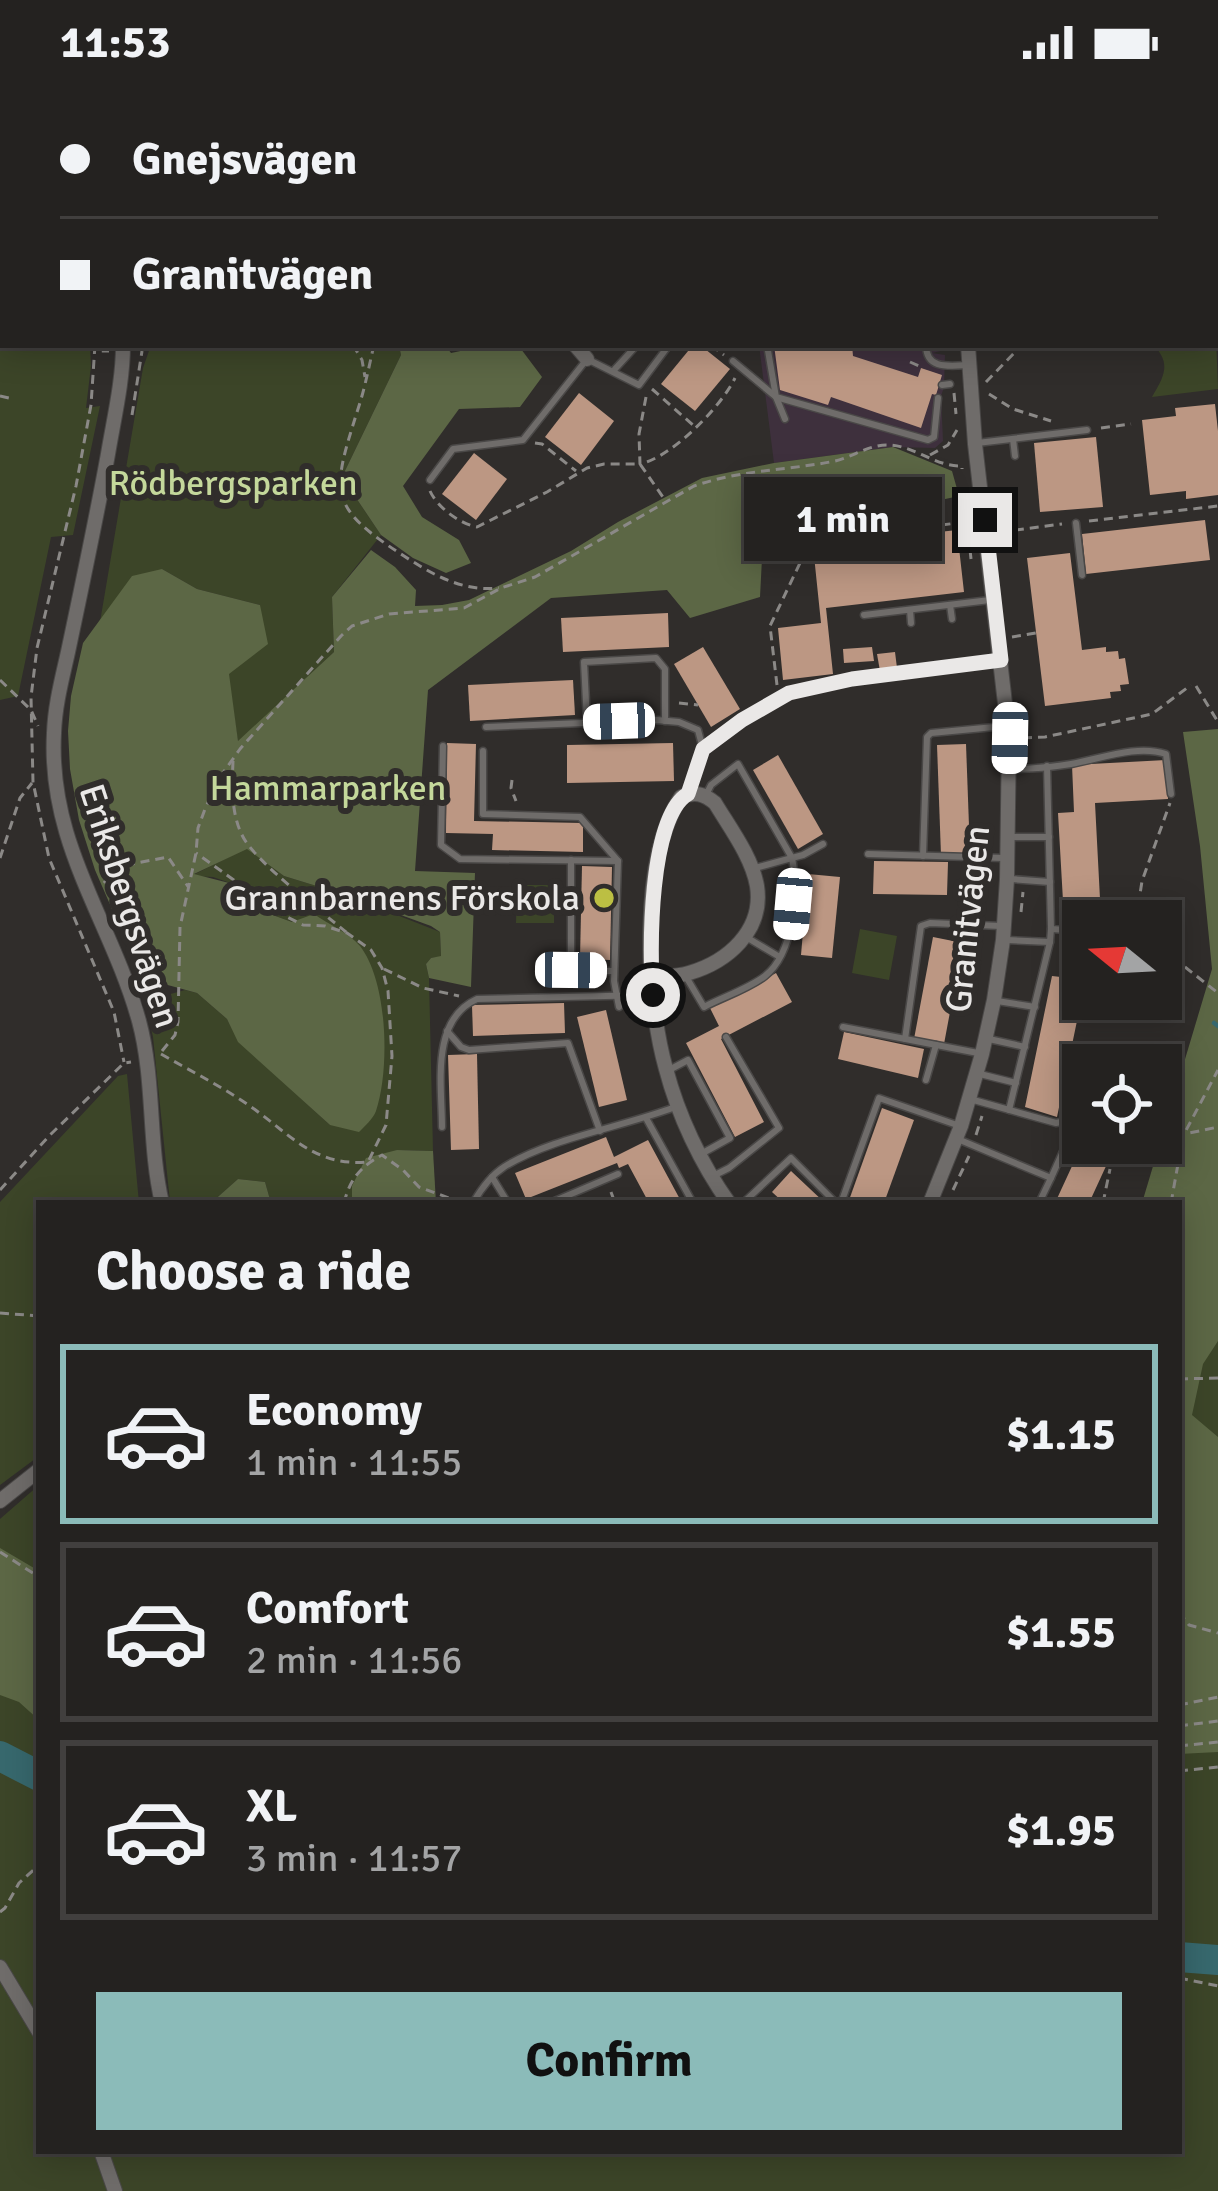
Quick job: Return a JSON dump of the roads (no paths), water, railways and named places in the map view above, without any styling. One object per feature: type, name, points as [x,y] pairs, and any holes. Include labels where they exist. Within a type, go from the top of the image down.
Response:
[{"type":"street","name":"Eriksbergsvägen","points":[[123,348],[119,394],[56,704],[53,739],[64,826],[80,877],[153,1056],[162,1200]]},
{"type":"street","points":[[578,348],[587,359]]},
{"type":"street","name":"Granitvägen","points":[[931,1200],[970,1099],[986,1038],[1004,933],[1007,879],[1009,732],[968,348]]},
{"type":"street","points":[[652,976],[688,979],[733,952],[746,937],[757,905],[751,869],[715,803],[706,796],[681,797],[656,866],[652,976],[666,1071],[700,1154],[727,1200]]},
{"type":"street","points":[[0,1501],[36,1472]]},
{"type":"street","points":[[0,1967],[36,2027]]},
{"type":"street","points":[[102,2154],[115,2191]]},
{"type":"lane","points":[[611,370],[634,348]]},
{"type":"lane","points":[[430,480],[453,449],[523,440],[587,359],[639,386],[667,348]]},
{"type":"lane","points":[[768,348],[784,419]]},
{"type":"lane","points":[[926,348],[931,362],[969,365]]},
{"type":"lane","points":[[733,362],[776,397],[928,440],[934,437],[938,398]]},
{"type":"lane","points":[[975,444],[1087,430]]},
{"type":"lane","points":[[1013,439],[1015,456]]},
{"type":"lane","points":[[1076,523],[1082,575]]},
{"type":"lane","points":[[864,615],[994,599]]},
{"type":"lane","points":[[950,604],[952,619]]},
{"type":"lane","points":[[910,610],[911,623]]},
{"type":"lane","points":[[587,722],[584,662],[656,658],[664,669],[665,721]]},
{"type":"lane","points":[[703,749],[789,693],[852,679],[1001,660]]},
{"type":"lane","points":[[486,727],[665,721],[698,730],[703,749],[688,794]]},
{"type":"lane","points":[[923,856],[927,736],[1009,732]]},
{"type":"lane","points":[[442,746],[441,845],[450,854],[460,859],[618,861]]},
{"type":"lane","points":[[483,751],[482,814],[580,817],[618,861],[614,971],[619,1007]]},
{"type":"lane","points":[[1009,769],[1159,751],[1168,761],[1171,794]]},
{"type":"lane","points":[[688,979],[704,1007],[767,974],[790,936],[792,858],[738,764],[711,785],[706,796]]},
{"type":"lane","points":[[1009,1110],[1050,943],[1047,766]]},
{"type":"lane","points":[[1008,837],[1049,837]]},
{"type":"lane","points":[[751,869],[824,844]]},
{"type":"lane","points":[[868,854],[1007,858]]},
{"type":"lane","points":[[571,860],[571,970],[614,971]]},
{"type":"lane","points":[[1007,879],[1051,882]]},
{"type":"lane","points":[[905,1039],[922,926],[930,922],[1050,943]]},
{"type":"lane","points":[[1051,928],[1062,929]]},
{"type":"lane","points":[[746,937],[778,956]]},
{"type":"lane","points":[[442,1127],[442,1049],[459,1012],[477,999],[653,995]]},
{"type":"lane","points":[[994,1000],[1035,1006]]},
{"type":"lane","points":[[843,1027],[982,1054]]},
{"type":"lane","points":[[447,1031],[469,1050],[568,1043],[600,1131]]},
{"type":"lane","points":[[713,1177],[779,1128],[726,1037]]},
{"type":"lane","points":[[986,1038],[1025,1047]]},
{"type":"lane","points":[[926,1080],[936,1045]]},
{"type":"lane","points":[[666,1071],[688,1060],[730,1138],[700,1154]]},
{"type":"lane","points":[[977,1073],[1016,1083]]},
{"type":"lane","points":[[839,1200],[879,1098],[1051,1178]]},
{"type":"lane","points":[[970,1099],[1062,1122]]},
{"type":"lane","points":[[475,1200],[504,1167],[540,1150],[678,1106]]},
{"type":"lane","points":[[646,1118],[691,1200]]},
{"type":"lane","points":[[1040,1200],[1062,1153]]},
{"type":"lane","points":[[991,1165],[995,1155]]},
{"type":"lane","points":[[746,1200],[791,1158],[835,1200]]},
{"type":"lane","points":[[557,1200],[618,1174]]},
{"type":"lane","points":[[492,1177],[506,1200]]},
{"type":"waterway","points":[[1214,1023],[1218,1026]]},
{"type":"waterway","points":[[0,1756],[36,1774]]},
{"type":"waterway","points":[[1182,1957],[1218,1960]]},
{"type":"place","name":"Grannbarnens Förskola","points":[[604,898]]},
{"type":"park label","name":"Rödbergsparken","points":[[233,483]]},
{"type":"park label","name":"Hammarparken","points":[[328,788]]}]
